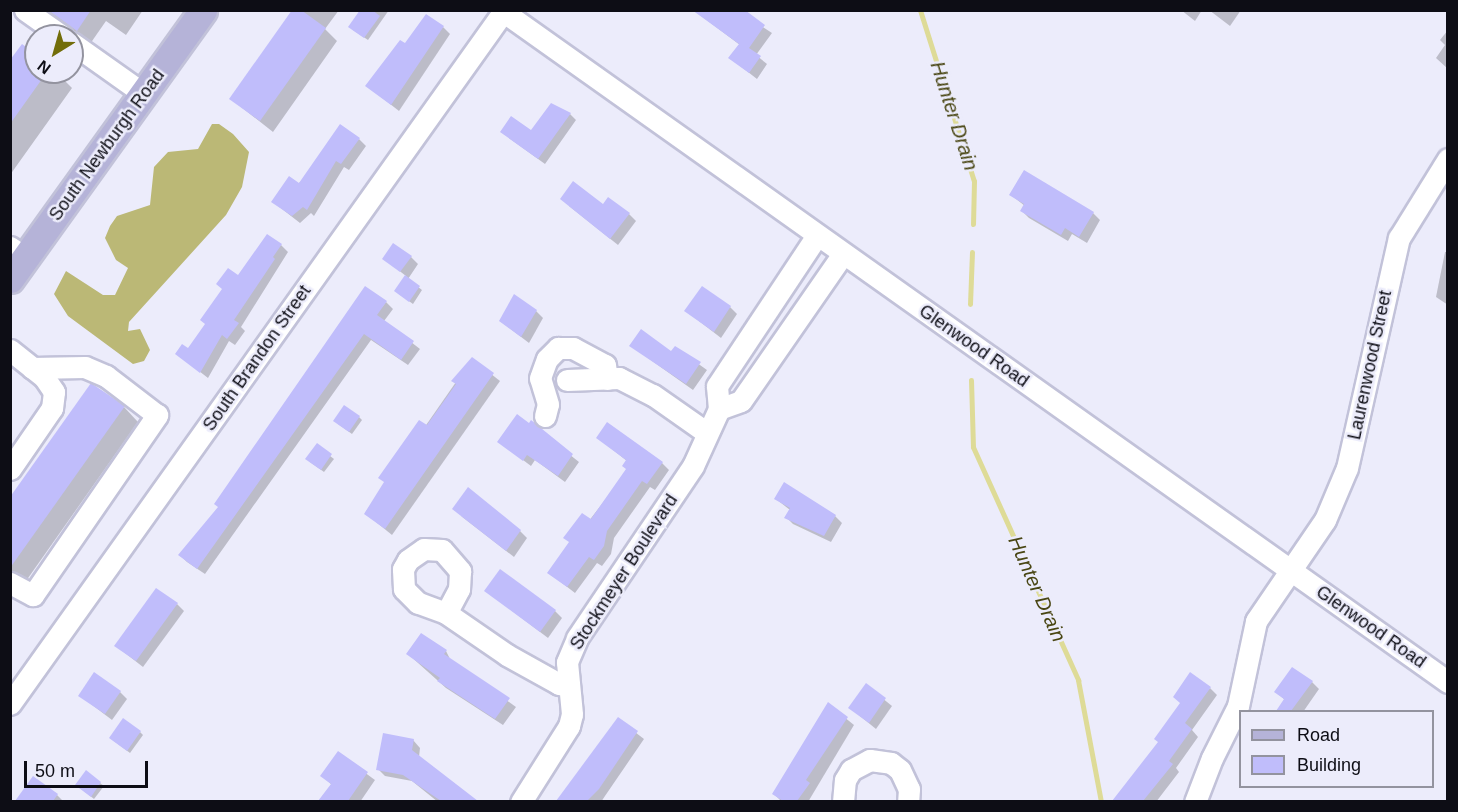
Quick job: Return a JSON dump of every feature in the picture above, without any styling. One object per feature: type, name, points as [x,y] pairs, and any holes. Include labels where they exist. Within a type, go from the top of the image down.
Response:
[{"type":"main road","name":"South Newburgh Road","points":[[10,279],[18,252],[144,94],[203,10]]},
{"type":"street","points":[[26,10],[45,24]]},
{"type":"street","name":"Glenwood Road","points":[[502,11],[816,237],[1448,682]]},
{"type":"street","name":"South Brandon Street","points":[[10,704],[502,11]]},
{"type":"street","points":[[84,52],[144,94]]},
{"type":"street","name":"Laurenwood Street","points":[[1196,801],[1212,758],[1238,706],[1256,621],[1325,520],[1347,468],[1399,238],[1448,159]]},
{"type":"street","name":"Stockmeyer Boulevard","points":[[521,801],[569,726],[573,714],[567,662],[577,638],[693,466],[719,410],[717,386],[816,237]]},
{"type":"street","points":[[719,410],[741,401],[842,255]]},
{"type":"street","points":[[755,326],[780,342]]},
{"type":"street","points":[[545,416],[548,404],[540,378],[547,359],[558,348],[573,348],[605,365],[607,379]]},
{"type":"street","points":[[10,350],[32,368],[54,392],[52,408],[10,469]]},
{"type":"street","points":[[10,582],[33,595],[157,415],[106,376],[85,367],[32,368]]},
{"type":"street","points":[[567,380],[619,378],[653,395],[707,433]]},
{"type":"street","points":[[446,613],[507,655],[559,684],[569,684]]},
{"type":"street","points":[[843,801],[844,780],[851,771],[870,760],[891,763],[900,770],[909,789],[908,801]]},
{"type":"shaded area","points":[[212,124],[219,124],[233,134],[249,152],[242,187],[226,215],[129,322],[128,331],[140,329],[150,350],[144,361],[133,364],[68,316],[54,294],[66,271],[103,295],[115,295],[128,268],[116,260],[105,238],[110,226],[117,216],[150,205],[154,167],[168,152],[198,149]]},
{"type":"building","points":[[48,10],[91,10],[82,24],[67,24]]},
{"type":"building","points":[[292,10],[301,10],[326,28],[260,121],[229,99]]},
{"type":"building","points":[[360,10],[372,10],[380,16],[364,38],[348,27]]},
{"type":"building","points":[[692,10],[745,10],[765,25],[749,48],[761,56],[749,73],[728,58],[739,44]]},
{"type":"building","points":[[426,14],[444,26],[391,105],[365,86],[400,40],[405,43]]},
{"type":"building","points":[[22,44],[24,45],[24,84],[38,84],[10,124],[10,60]]},
{"type":"building","points":[[551,103],[571,113],[538,159],[500,132],[511,116],[531,130]]},
{"type":"building","points":[[340,124],[360,138],[341,164],[336,161],[307,210],[303,207],[292,216],[271,202],[289,176],[299,183]]},
{"type":"building","points":[[1024,170],[1094,212],[1079,237],[1065,228],[1061,235],[1020,211],[1024,204],[1009,195]]},
{"type":"building","points":[[573,181],[603,204],[608,197],[630,213],[610,239],[560,199]]},
{"type":"building","points":[[267,234],[282,244],[273,257],[275,259],[234,320],[239,323],[227,339],[222,335],[200,373],[175,354],[182,344],[188,348],[205,324],[200,320],[222,289],[216,284],[228,268],[238,275]]},
{"type":"building","points":[[393,243],[412,256],[400,272],[382,259]]},
{"type":"building","points":[[405,275],[420,286],[409,302],[394,291]]},
{"type":"building","points":[[365,286],[387,301],[377,315],[414,341],[401,360],[364,334],[197,569],[178,555],[218,507],[214,504]]},
{"type":"building","points":[[702,286],[731,306],[714,332],[684,311]]},
{"type":"building","points":[[514,294],[537,310],[521,337],[499,321]]},
{"type":"building","points":[[641,329],[671,351],[675,346],[701,362],[686,384],[629,346]]},
{"type":"building","points":[[472,357],[494,373],[385,529],[364,514],[384,482],[378,478],[419,420],[427,425],[456,384],[451,381]]},
{"type":"building","points":[[91,383],[125,406],[10,568],[10,497]]},
{"type":"building","points":[[344,405],[360,416],[349,432],[333,421]]},
{"type":"building","points":[[517,414],[529,423],[531,420],[573,454],[558,476],[527,455],[523,461],[497,442]]},
{"type":"building","points":[[607,422],[663,462],[647,484],[642,481],[607,531],[604,546],[594,560],[589,557],[567,587],[547,573],[569,542],[563,538],[582,513],[591,519],[626,469],[622,466],[626,460],[596,438]]},
{"type":"building","points":[[317,443],[332,454],[321,470],[305,459]]},
{"type":"building","points":[[784,482],[836,515],[824,536],[784,518],[790,508],[774,499]]},
{"type":"building","points":[[468,487],[521,530],[506,551],[452,509]]},
{"type":"building","points":[[500,569],[556,610],[540,632],[484,591]]},
{"type":"building","points":[[156,588],[178,603],[136,661],[114,646]]},
{"type":"building","points":[[421,633],[447,650],[444,654],[510,698],[495,719],[437,681],[440,678],[406,654]]},
{"type":"building","points":[[1292,667],[1313,681],[1292,710],[1277,710],[1284,699],[1274,692]]},
{"type":"building","points":[[94,672],[121,691],[105,714],[78,696]]},
{"type":"building","points":[[1190,672],[1211,687],[1185,723],[1192,729],[1169,761],[1173,764],[1143,801],[1112,801],[1158,742],[1154,739],[1180,703],[1173,697]]},
{"type":"building","points":[[866,683],[886,698],[869,723],[848,708]]},
{"type":"building","points":[[828,702],[848,717],[806,780],[810,783],[797,801],[783,801],[772,794]]},
{"type":"building","points":[[618,717],[638,731],[599,789],[587,801],[556,801]]},
{"type":"building","points":[[123,718],[141,731],[127,751],[109,738]]},
{"type":"building","points":[[383,733],[414,739],[412,750],[478,801],[441,801],[403,775],[376,770]]},
{"type":"building","points":[[338,751],[368,772],[348,801],[318,801],[331,784],[320,776]]},
{"type":"building","points":[[86,770],[101,782],[91,797],[75,785]]},
{"type":"building","points":[[33,776],[58,794],[53,801],[15,801]]},
{"type":"waterway","name":"Hunter Drain","points":[[920,10],[974,181],[973,224]]},
{"type":"waterway","name":"Hunter Drain","points":[[970,304],[972,252]]},
{"type":"waterway","name":"Hunter Drain","points":[[971,380],[973,447],[1078,680],[1101,802]]}]
